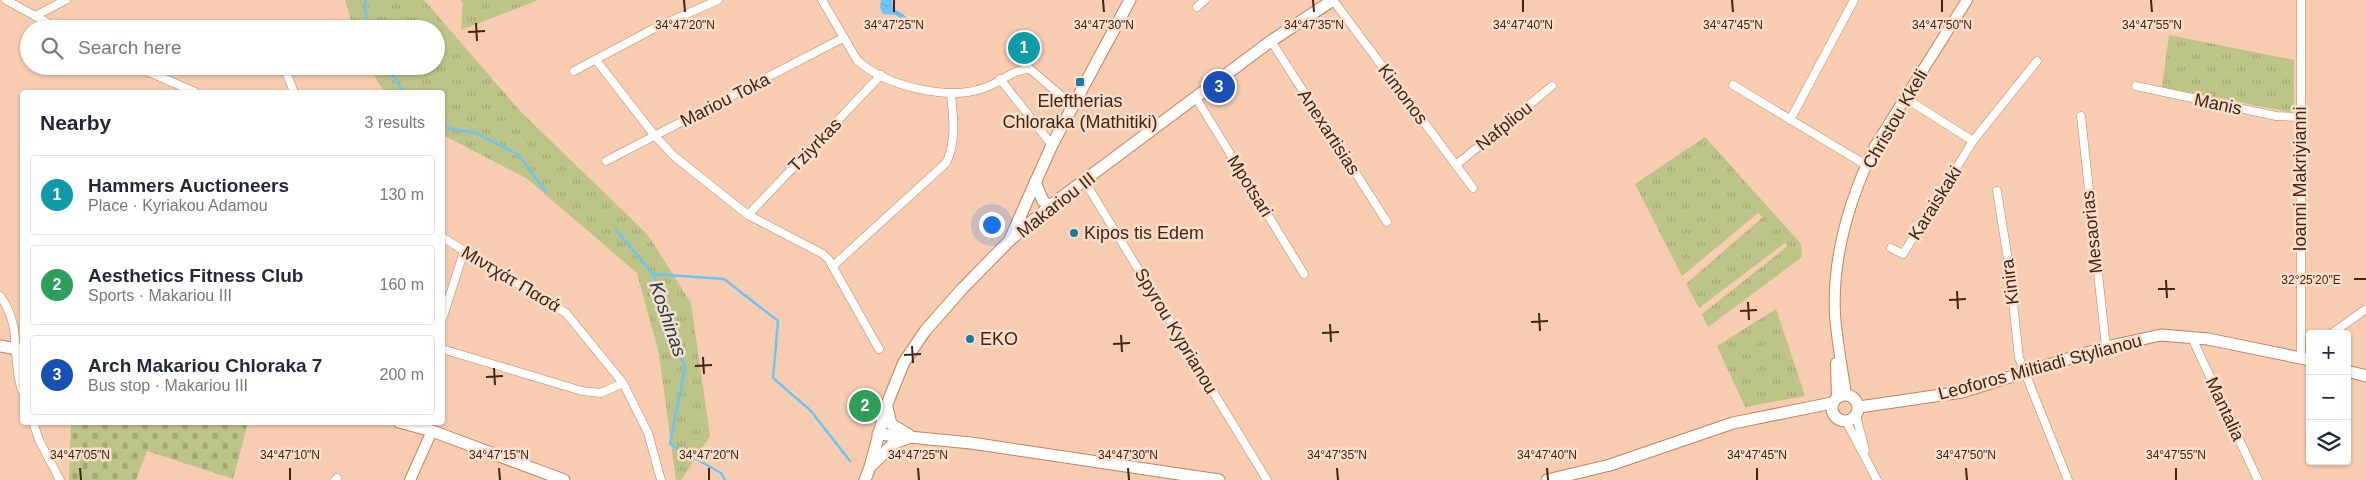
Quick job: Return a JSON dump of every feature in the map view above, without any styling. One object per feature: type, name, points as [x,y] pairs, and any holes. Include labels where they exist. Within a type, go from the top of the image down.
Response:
[{"type":"main road","points":[[1009,241],[1052,146],[1130,0]]},
{"type":"main road","name":"Makariou III","points":[[864,480],[870,467],[887,404],[904,362],[925,331],[1009,241],[1050,206],[1085,182],[1271,41],[1333,0]]},
{"type":"main road","points":[[1035,182],[1043,201],[1050,206]]},
{"type":"main road","name":"Leoforos Miltiadi Stylianou","points":[[1844,407],[1962,392],[2106,347],[2161,335],[2223,341],[2305,359]]},
{"type":"main road","points":[[0,346],[20,350]]},
{"type":"main road","points":[[2351,372],[2366,376]]},
{"type":"main road","points":[[887,404],[891,424],[912,437]]},
{"type":"main road","points":[[1547,480],[1582,477],[1733,422],[1780,413],[1844,407]]},
{"type":"main road","points":[[413,425],[562,479]]},
{"type":"main road","points":[[878,434],[1008,448],[1219,480]]},
{"type":"main road","points":[[870,467],[894,443],[912,437]]},
{"type":"street","points":[[6,0],[42,20]]},
{"type":"street","points":[[35,16],[66,0]]},
{"type":"street","points":[[574,71],[653,29],[718,0]]},
{"type":"street","points":[[822,0],[857,60],[881,75],[929,92],[950,94],[985,88],[1020,69],[1030,69],[1073,106]]},
{"type":"street","points":[[1197,7],[1205,0]]},
{"type":"street","name":"Kimonos","points":[[1333,0],[1473,188]]},
{"type":"street","points":[[1790,120],[1854,0]]},
{"type":"street","name":"Christou Kkeli","points":[[1844,407],[1835,315],[1836,280],[1844,230],[1866,165],[1875,146],[1967,0]]},
{"type":"street","name":"Ioanni Makriyianni","points":[[2301,0],[2300,117],[2305,359]]},
{"type":"street","name":"Mariou Toka","points":[[606,161],[844,38]]},
{"type":"street","name":"Anexartisias","points":[[1271,41],[1387,222]]},
{"type":"street","points":[[596,60],[655,136],[676,157],[748,215],[823,254],[834,266],[879,349]]},
{"type":"street","name":"Karaiskaki","points":[[1891,248],[1903,254],[1973,141],[2038,61]]},
{"type":"street","points":[[156,75],[190,90]]},
{"type":"street","points":[[287,75],[293,90]]},
{"type":"street","name":"Tziyrkas","points":[[748,215],[881,75]]},
{"type":"street","points":[[1000,79],[1052,146]]},
{"type":"street","points":[[1733,85],[1866,165]]},
{"type":"street","name":"Nafpliou","points":[[1456,165],[1552,86]]},
{"type":"street","name":"Manis","points":[[2136,86],[2276,116],[2300,117]]},
{"type":"street","points":[[834,266],[946,163],[953,140],[950,94]]},
{"type":"street","name":"Mpotsari","points":[[1196,98],[1304,274]]},
{"type":"street","points":[[1905,98],[1973,141]]},
{"type":"street","name":"Mesaorias","points":[[2081,116],[2106,347]]},
{"type":"street","name":"Spyrou Kyprianou","points":[[1085,182],[1267,480]]},
{"type":"street","name":"Kinira","points":[[1997,191],[2009,266],[2019,358],[2068,480]]},
{"type":"street","name":"Μιντχάτ Πασά","points":[[445,239],[566,313],[623,382],[648,433],[661,480]]},
{"type":"street","points":[[445,311],[464,251]]},
{"type":"street","points":[[0,296],[7,306],[15,327],[20,350],[20,385]]},
{"type":"street","points":[[2336,330],[2366,308]]},
{"type":"street","name":"Mantalia","points":[[2192,338],[2258,480]]},
{"type":"street","points":[[445,350],[582,391],[601,393],[623,382]]},
{"type":"street","points":[[1844,407],[1876,480]]},
{"type":"street","points":[[34,425],[39,440],[60,480]]},
{"type":"street","points":[[413,479],[432,431]]},
{"type":"green space","points":[[345,0],[424,0],[441,20],[351,20]]},
{"type":"green space","points":[[460,0],[538,0],[461,30],[463,3]]},
{"type":"green space","points":[[445,24],[521,112],[648,235],[691,303],[710,436],[681,480],[676,480],[659,354],[637,273],[526,178],[445,136],[445,90],[384,90],[373,75],[445,75]]},
{"type":"green space","points":[[2169,35],[2294,60],[2294,113],[2162,87]]},
{"type":"green space","points":[[1705,137],[1801,244],[1802,257],[1708,327],[1702,314],[1788,246],[1785,243],[1699,308],[1686,284],[1763,217],[1758,213],[1682,276],[1635,184]]},
{"type":"green space","points":[[1776,309],[1805,396],[1745,407],[1717,346]]},
{"type":"green space","points":[[71,425],[247,425],[233,479],[147,451],[136,480],[69,480]]},
{"type":"water","points":[[881,0],[892,0],[893,8],[911,20],[914,28],[906,31],[900,28],[900,19],[896,15],[883,14],[880,8]]},
{"type":"waterway","name":"Koshinas","points":[[365,0],[366,20]]},
{"type":"waterway","name":"Koshinas","points":[[393,75],[402,90]]},
{"type":"waterway","name":"Koshinas","points":[[445,128],[476,133],[519,155],[546,192]]},
{"type":"waterway","name":"Koshinas","points":[[616,230],[653,274],[685,368],[670,444],[721,473],[725,480]]},
{"type":"waterway","points":[[653,274],[724,279],[778,321],[773,378],[811,411],[850,461]]},
{"type":"place","name":"Hammers Auctioneers","points":[[1024,48]]},
{"type":"place","name":"Eleftherias Chloraka (Mathitiki)","points":[[1080,82]]},
{"type":"place","name":"Arch Makariou Chloraka 7","points":[[1219,87]]},
{"type":"place","name":"Kipos tis Edem","points":[[1074,233]]},
{"type":"place","name":"EKO","points":[[970,339]]},
{"type":"place","name":"Aesthetics Fitness Club","points":[[865,406]]}]
